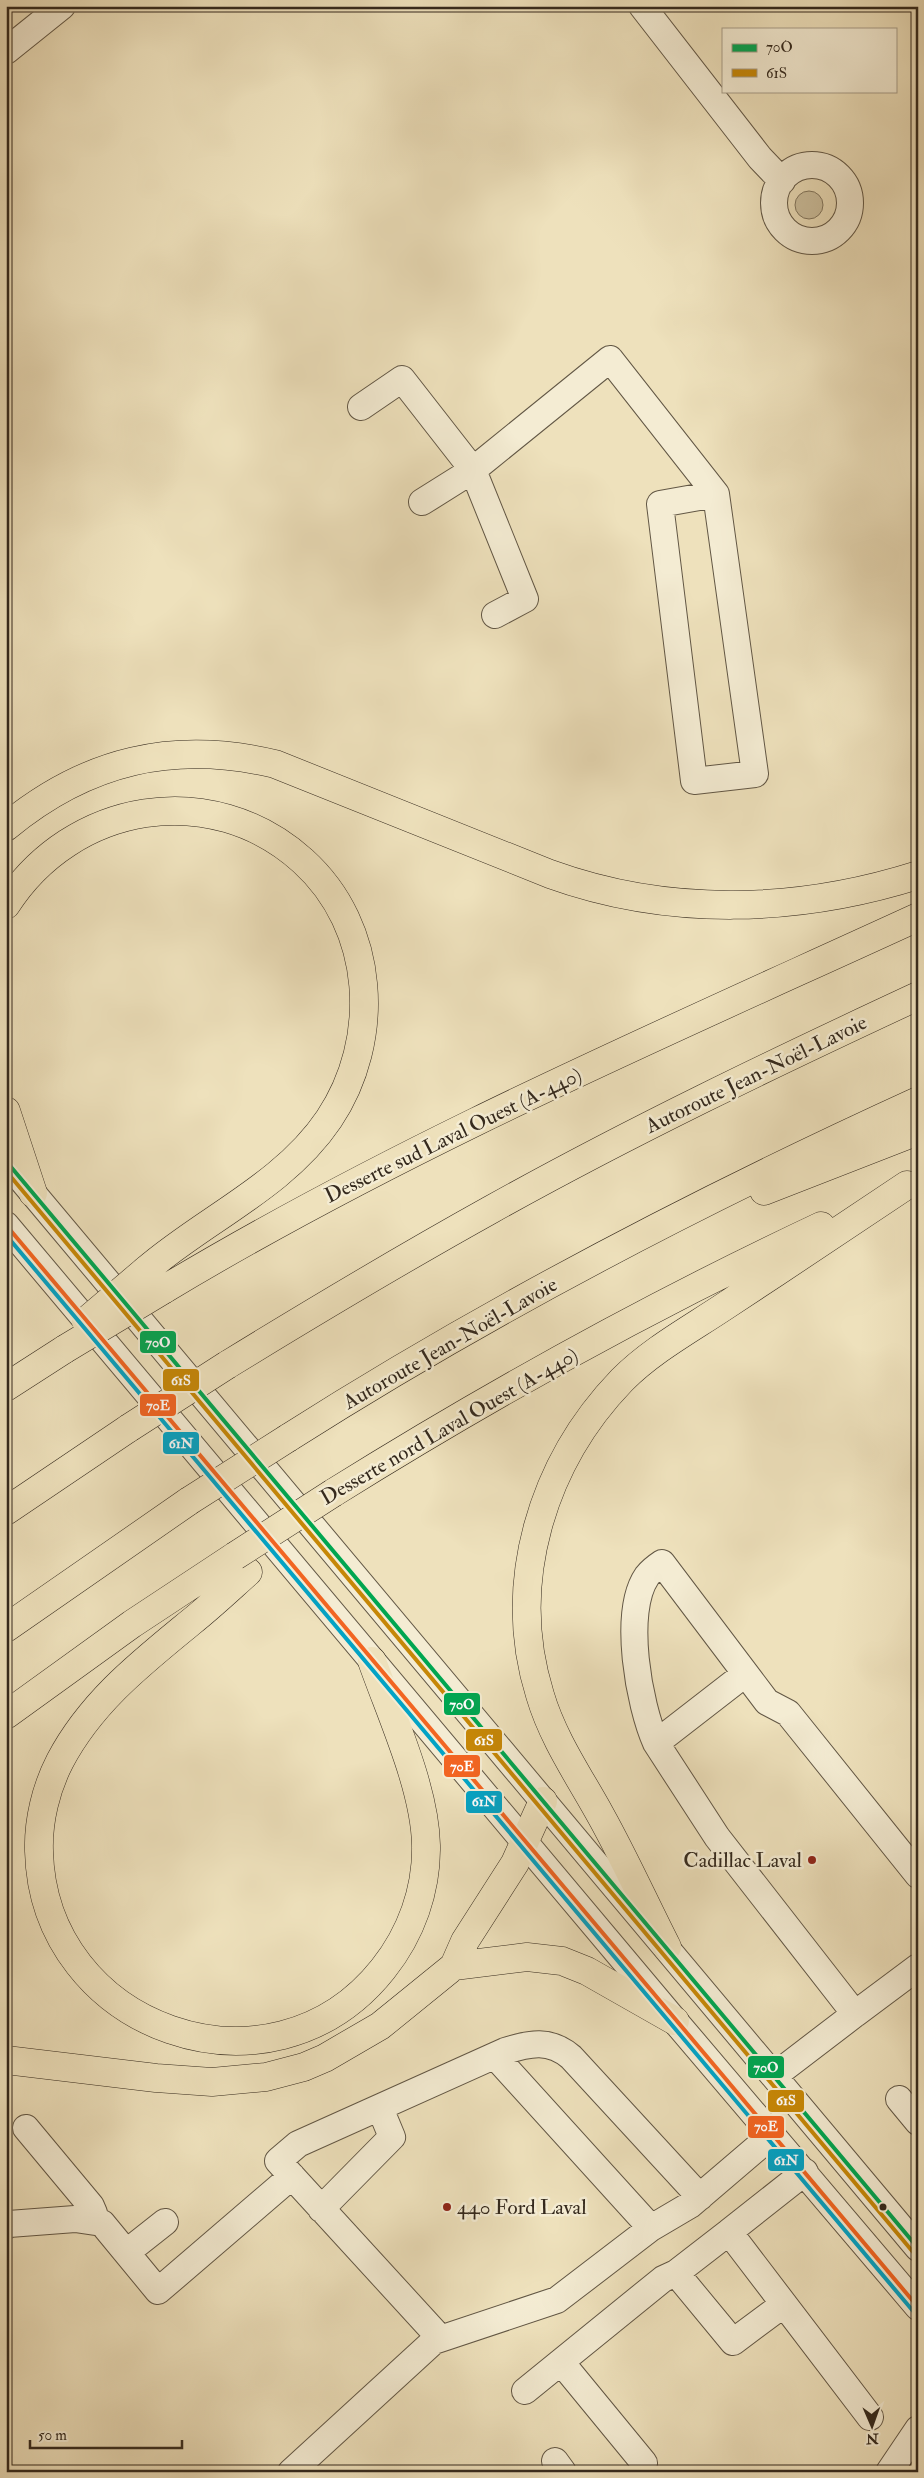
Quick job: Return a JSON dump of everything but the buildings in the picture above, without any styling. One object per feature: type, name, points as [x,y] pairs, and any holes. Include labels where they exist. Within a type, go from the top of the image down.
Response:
[{"type":"main road","points":[[6,827],[42,800],[91,774],[144,758],[202,752],[237,756],[275,764],[570,881],[642,898],[710,905],[783,903],[852,893],[918,875]]},
{"type":"main road","points":[[6,905],[21,884],[46,858],[75,837],[111,821],[131,815],[169,810],[216,815],[241,823],[273,839],[304,861],[327,888],[353,936],[365,987],[365,1021],[358,1058],[338,1105],[311,1142],[284,1168],[155,1280],[10,1385]]},
{"type":"main road","name":"Desserte sud Laval Ouest (A-440)","points":[[155,1280],[272,1227],[421,1148],[918,917]]},
{"type":"main road","name":"Autoroute Jean-Noël-Lavoie","points":[[6,1511],[227,1365],[396,1264],[574,1165],[716,1092],[918,996]]},
{"type":"main road","name":"Autoroute Jean-Noël-Lavoie","points":[[6,1628],[189,1501],[427,1353],[606,1253],[770,1170],[918,1101]]},
{"type":"main road","points":[[6,1111],[34,1194]]},
{"type":"main road","points":[[606,1253],[918,1131]]},
{"type":"main road","points":[[667,1947],[601,1816],[558,1740],[537,1686],[528,1633],[527,1591],[532,1548],[544,1502],[566,1455],[582,1429],[607,1396],[637,1367],[684,1332],[913,1183]]},
{"type":"main road","name":"Desserte nord Laval Ouest (A-440)","points":[[6,1715],[125,1630],[242,1564],[333,1493],[450,1422],[622,1326],[744,1263],[913,1183]]},
{"type":"main road","points":[[242,1564],[114,1687],[78,1731],[59,1762],[48,1791],[39,1845],[41,1878],[50,1912],[66,1946],[84,1972],[123,2007],[158,2026],[192,2037],[229,2041],[269,2038],[305,2028],[337,2012],[364,1991],[388,1962],[405,1935],[417,1906],[424,1876],[426,1846],[424,1818],[412,1774],[372,1661]]},
{"type":"main road","points":[[6,2060],[188,2081],[228,2082],[266,2077],[304,2067],[344,2048],[399,2012],[454,1966],[465,1941],[510,1871],[543,1801]]},
{"type":"main road","points":[[454,1966],[527,1957],[562,1961],[587,1971],[675,2021]]},
{"type":"street","points":[[6,51],[62,6]]},
{"type":"street","points":[[642,6],[760,158],[782,181]]},
{"type":"street","points":[[422,502],[472,470],[610,359],[716,494],[755,774],[694,781],[660,504],[716,494]]},
{"type":"street","points":[[361,407],[402,379],[472,470],[525,599],[495,615]]},
{"type":"street","points":[[6,1161],[918,2248]]},
{"type":"street","points":[[6,1225],[918,2307]]},
{"type":"street","points":[[855,2014],[717,1837],[649,1728],[638,1685],[635,1650],[639,1598],[644,1581],[654,1569],[662,1563],[767,1702],[788,1713],[918,1875]]},
{"type":"street","points":[[656,1742],[745,1674]]},
{"type":"street","points":[[774,2076],[918,1967]]},
{"type":"street","points":[[440,2338],[278,2161],[298,2144],[495,2056],[532,2044],[549,2044],[564,2051],[700,2197]]},
{"type":"street","points":[[495,2056],[651,2228]]},
{"type":"street","points":[[899,2099],[918,2122]]},
{"type":"street","points":[[321,2209],[392,2137],[380,2108]]},
{"type":"street","points":[[26,2128],[91,2206],[94,2220]]},
{"type":"street","points":[[291,2472],[428,2346],[440,2338],[557,2300],[651,2228],[676,2214],[700,2197],[772,2135]]},
{"type":"street","points":[[525,2391],[663,2279],[676,2273],[805,2172]]},
{"type":"street","points":[[7,2223],[75,2219],[94,2220],[107,2227],[158,2291],[292,2176]]},
{"type":"street","points":[[126,2252],[165,2222]]},
{"type":"street","points":[[729,2232],[870,2417]]},
{"type":"street","points":[[676,2273],[733,2342],[784,2304]]},
{"type":"street","points":[[562,2362],[644,2463]]},
{"type":"street","points":[[889,2472],[918,2429]]},
{"type":"shaded area","points":[[809,191],[819,195],[823,205],[819,215],[809,219],[799,215],[795,205],[799,195]]},
{"type":"transit line","name":"70O","points":[[6,1161],[918,2248]]},
{"type":"transit line","name":"61S","points":[[6,1171],[913,2252]]},
{"type":"transit line","name":"70E","points":[[6,1225],[918,2307]]},
{"type":"transit line","name":"61N","points":[[6,1235],[913,2311]]},
{"type":"place","name":"Cadillac Laval","points":[[812,1860]]},
{"type":"place","name":"440 Ford Laval","points":[[447,2207]]}]
